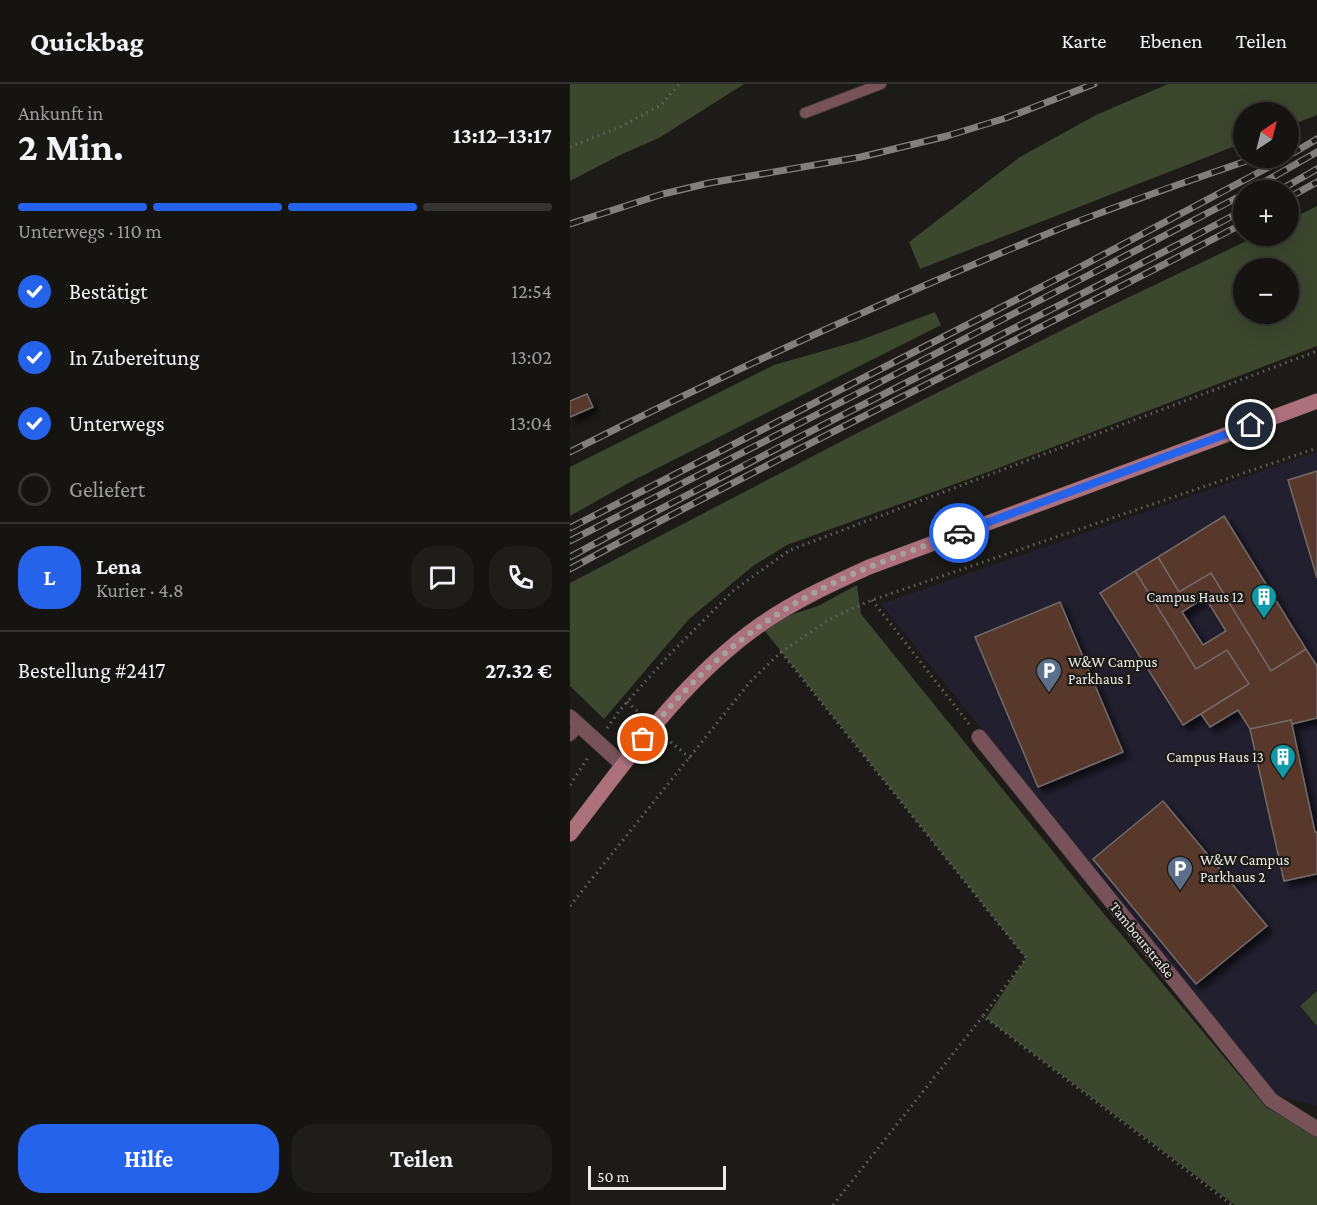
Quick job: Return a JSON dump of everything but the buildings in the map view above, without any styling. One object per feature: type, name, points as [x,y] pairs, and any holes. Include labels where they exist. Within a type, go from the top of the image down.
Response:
[{"type":"main road","points":[[570,834],[653,726],[700,675],[760,625],[812,594],[869,567],[1317,400]]},
{"type":"street","points":[[573,727],[598,742],[623,765]]},
{"type":"street","name":"Tambourstraße","points":[[979,737],[1271,1100],[1317,1129]]},
{"type":"lane","points":[[805,113],[881,84]]},
{"type":"path","points":[[570,147],[620,127],[661,105],[679,84]]},
{"type":"path","points":[[570,785],[620,710],[670,654],[734,590],[790,550],[1317,351]]},
{"type":"path","points":[[570,906],[750,682],[781,652],[830,619],[872,600],[1317,448]]},
{"type":"path","points":[[872,600],[979,737]]},
{"type":"path","points":[[781,652],[1026,958],[983,1016],[833,1205]]},
{"type":"path","points":[[983,1016],[1232,1205]]},
{"type":"shaded area","points":[[1317,452],[1317,1106],[1277,1095],[881,604]]},
{"type":"green space","points":[[570,84],[744,84],[659,138],[570,181]]},
{"type":"green space","points":[[1168,84],[1317,84],[1317,115],[1299,122],[1299,102],[1233,102],[1233,147],[920,269],[909,242],[1020,157],[1096,115]]},
{"type":"green space","points":[[1317,206],[1317,346],[988,472],[787,545],[753,566],[689,619],[604,719],[570,686],[570,583],[865,429],[1096,313],[1236,246],[1299,246],[1299,215]]},
{"type":"green space","points":[[935,312],[941,325],[632,481],[570,516],[570,467],[774,365],[858,341]]},
{"type":"green space","points":[[857,585],[861,614],[1084,890],[1266,1107],[1317,1137],[1317,1205],[1235,1205],[986,1018],[1026,958],[760,625],[818,606]]},
{"type":"green space","points":[[1317,991],[1317,1026],[1300,1006]]},
{"type":"railway","points":[[570,224],[663,194],[709,183],[861,157],[947,136],[1006,118],[1094,84]]},
{"type":"railway","points":[[1299,150],[1317,139]]},
{"type":"railway","points":[[1268,180],[1317,152]]},
{"type":"railway","points":[[570,452],[689,393],[870,309],[1079,221],[1233,166]]},
{"type":"railway","points":[[570,528],[1082,266],[1267,168]]},
{"type":"railway","points":[[1298,180],[1317,169]]},
{"type":"railway","points":[[1299,192],[1317,182]]},
{"type":"railway","points":[[570,541],[1233,200]]},
{"type":"railway","points":[[570,557],[1233,216]]},
{"type":"railway","points":[[570,569],[737,481],[1233,229]]},
{"type":"way so far","points":[[643,739],[700,675],[760,625],[812,594],[869,567],[959,533]]},
{"type":"place","name":"Campus Haus 12","points":[[1264,620]]},
{"type":"place","name":"W&W Campus Parkhaus 1","points":[[1049,694]]},
{"type":"place","name":"Campus Haus 13","points":[[1283,780]]},
{"type":"place","name":"W&W Campus Parkhaus 2","points":[[1180,892]]},
{"type":"route","points":[[959,533],[1251,425]]}]
